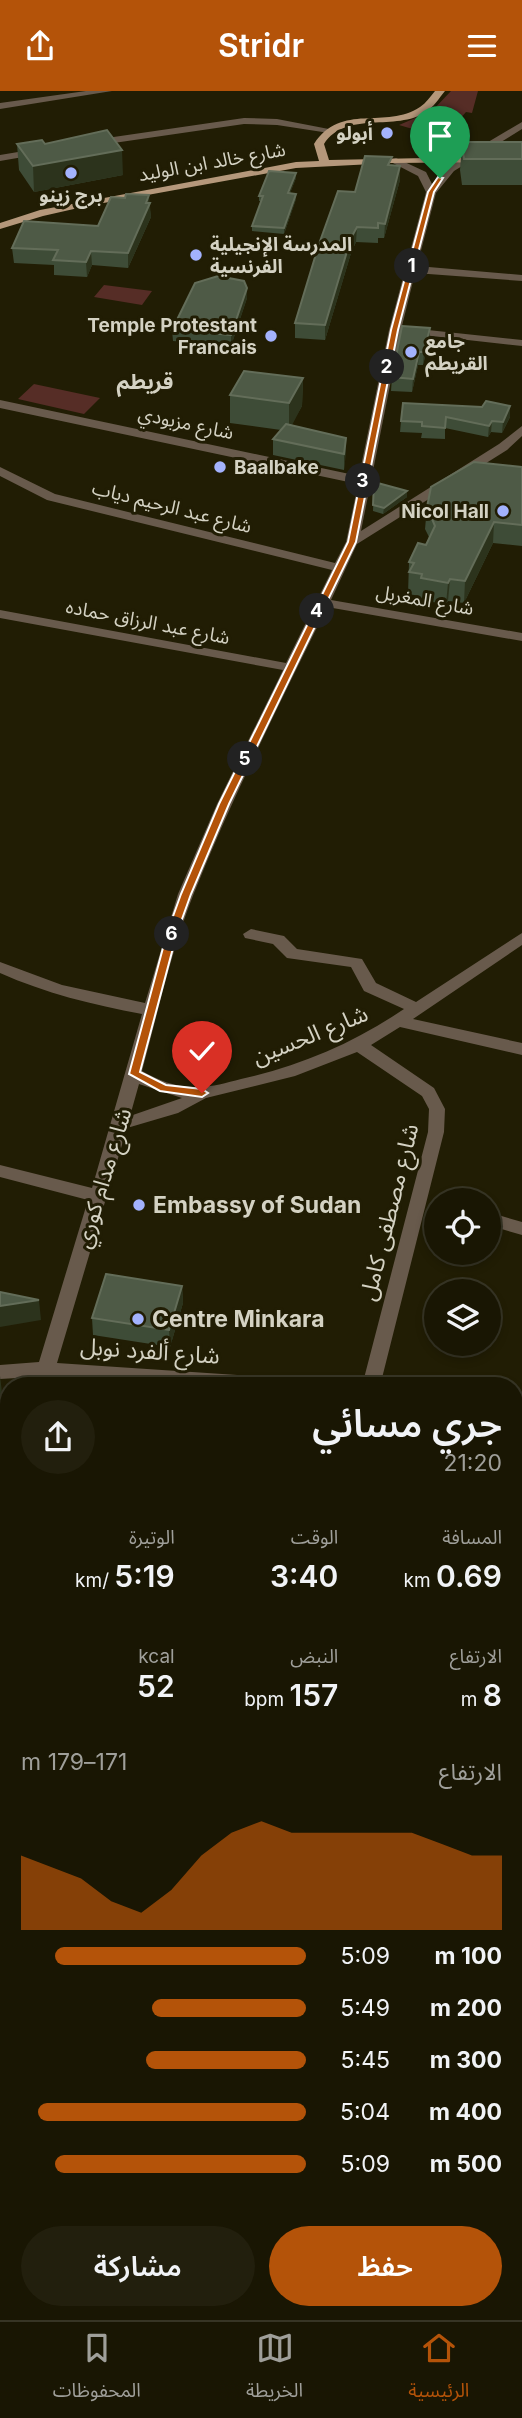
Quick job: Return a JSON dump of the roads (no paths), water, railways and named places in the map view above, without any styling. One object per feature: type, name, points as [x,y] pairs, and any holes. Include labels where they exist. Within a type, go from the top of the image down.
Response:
[{"type":"main road","points":[[324,159],[319,144],[329,129],[343,124],[412,114],[427,106],[440,91]]},
{"type":"main road","name":"شارع خالد ابن الوليد","points":[[0,219],[34,208],[85,197],[324,159],[522,157]]},
{"type":"main road","name":"شارع خالد ابن الوليد","points":[[0,226],[40,213],[324,159]]},
{"type":"street","points":[[4,91],[10,101],[19,103]]},
{"type":"street","points":[[0,106],[107,91]]},
{"type":"street","points":[[81,145],[244,121],[329,129]]},
{"type":"street","name":"شارع مدام كوري","points":[[43,1377],[134,1074],[172,933],[186,894],[224,804],[288,667],[352,542],[395,330],[431,192],[443,174],[522,125]]},
{"type":"street","points":[[0,157],[54,149]]},
{"type":"street","points":[[389,157],[422,174],[431,192]]},
{"type":"street","points":[[411,269],[522,278]]},
{"type":"street","points":[[395,330],[522,343]]},
{"type":"street","name":"شارع مزبودي","points":[[0,404],[363,481]]},
{"type":"street","points":[[352,542],[503,447],[522,430]]},
{"type":"street","name":"شارع عبد الرحيم دياب","points":[[0,471],[51,497],[340,568]]},
{"type":"street","name":"شارع المغربل","points":[[322,601],[522,637]]},
{"type":"street","name":"شارع عبد الرزاق حماده","points":[[0,614],[288,667]]},
{"type":"street","points":[[251,934],[278,940],[291,953],[356,963],[370,987],[418,1009]]},
{"type":"street","name":"شارع الحسين","points":[[134,1074],[164,1088],[202,1093],[266,1080],[359,1045],[418,1009],[522,938]]},
{"type":"street","points":[[0,967],[33,982],[68,992],[152,1010]]},
{"type":"street","points":[[398,1021],[522,1049]]},
{"type":"street","name":"شارع مصطفى كامل","points":[[359,1045],[418,1084],[434,1101],[438,1117],[429,1188]]},
{"type":"street","points":[[119,1125],[165,1114],[202,1093]]},
{"type":"street","points":[[0,1171],[98,1196]]},
{"type":"street","name":"شارع مصطفى كامل","points":[[374,1377],[424,1212]]},
{"type":"street","points":[[501,1222],[522,1229]]},
{"type":"street","name":"شارع ألفرد نوبل","points":[[0,1372],[43,1377]]},
{"type":"place","name":"أبولو","points":[[387,133]]},
{"type":"place","name":"برج زينو","points":[[71,173]]},
{"type":"place","name":"المدرسة الإنجيلية الفرنسية","points":[[196,255]]},
{"type":"place","name":"Temple Protestant Francais","points":[[271,336]]},
{"type":"place","name":"جامع القريطم","points":[[411,352]]},
{"type":"place","name":"Baalbake","points":[[220,467]]},
{"type":"place","name":"Nicol Hall","points":[[503,511]]},
{"type":"place","name":"Embassy of Sudan","points":[[139,1205]]},
{"type":"place","name":"Centre Minkara","points":[[138,1319]]},
{"type":"district","name":"قريطم","points":[[145,381]]}]
